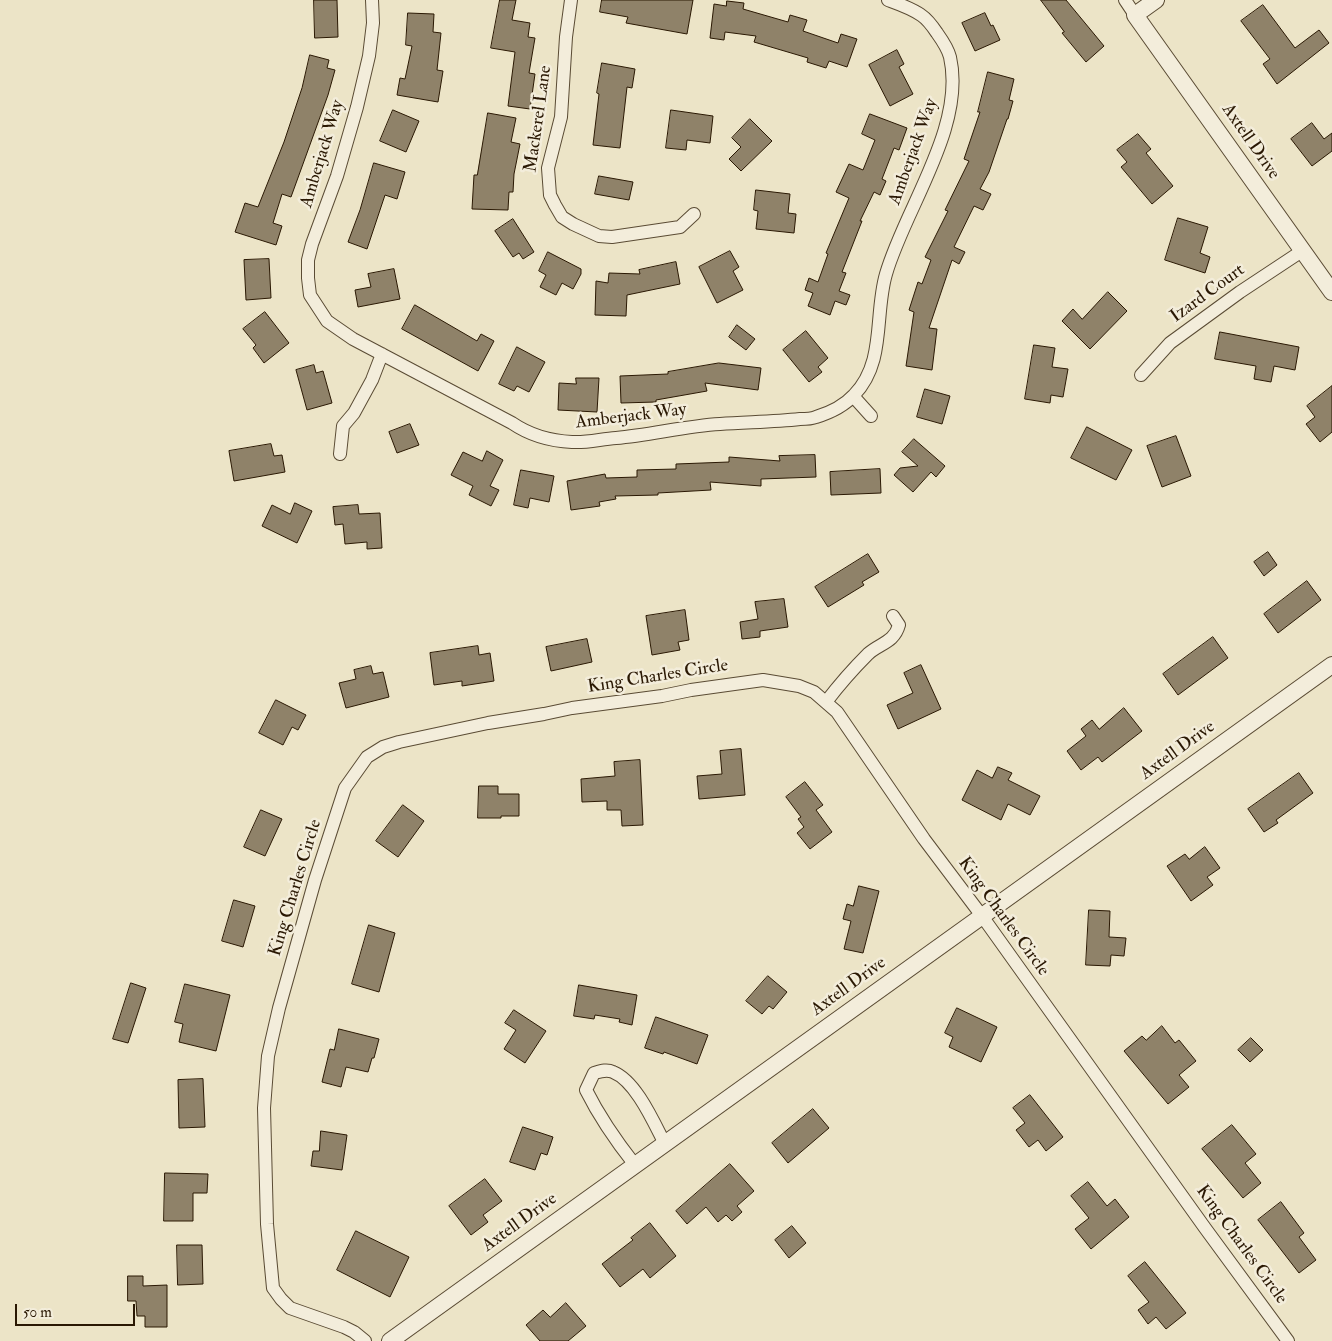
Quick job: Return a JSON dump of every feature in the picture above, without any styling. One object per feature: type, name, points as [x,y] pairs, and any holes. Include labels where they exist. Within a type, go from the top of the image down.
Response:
[{"type":"street","name":"Amberjack Way","points":[[372,0],[373,23],[359,98],[337,176],[308,260],[310,295],[327,321],[353,339],[512,423],[523,431],[548,440],[588,442],[720,424],[782,422],[814,418],[841,405],[853,396],[863,384],[875,356],[882,290],[886,273],[941,140],[952,105],[954,86],[950,56],[933,28],[921,15],[888,0]]},
{"type":"street","name":"Mackerel Lane","points":[[571,0],[566,37],[560,117],[548,168],[550,195],[555,205],[562,217],[573,224],[599,236],[612,237],[680,226],[694,214]]},
{"type":"street","points":[[1125,0],[1134,15],[1156,0]]},
{"type":"street","name":"Axtell Drive","points":[[1134,15],[1332,292]]},
{"type":"street","name":"Izard Court","points":[[1141,375],[1170,343],[1240,292],[1302,251]]},
{"type":"street","points":[[340,454],[344,426],[354,413],[372,380],[382,354]]},
{"type":"street","points":[[853,396],[871,416]]},
{"type":"street","points":[[826,702],[870,652],[889,641],[896,634],[899,625],[893,616]]},
{"type":"street","name":"Axtell Drive","points":[[390,1341],[1332,665]]},
{"type":"street","name":"King Charles Circle","points":[[365,1341],[344,1327],[290,1308],[281,1299],[273,1288],[268,1224],[264,1108],[268,1056],[279,1008],[315,880],[344,788],[367,757],[383,746],[488,723],[572,708],[763,680],[798,686],[814,692],[837,712],[924,839],[982,916],[1204,1228],[1288,1341]]},
{"type":"street","points":[[635,1166],[598,1115],[586,1090],[594,1073],[603,1070],[612,1071],[627,1082],[665,1144]]},
{"type":"building","points":[[314,0],[337,0],[338,37],[315,38]]},
{"type":"building","points":[[500,0],[516,0],[512,20],[530,23],[528,37],[535,38],[529,73],[535,74],[530,109],[508,106],[515,52],[491,48]]},
{"type":"building","points":[[602,0],[693,0],[687,34],[626,23],[628,17],[600,12]]},
{"type":"building","points":[[1041,0],[1066,0],[1104,46],[1086,62],[1062,33],[1064,32]]},
{"type":"building","points":[[727,1],[744,3],[743,9],[788,22],[790,15],[807,20],[803,31],[838,43],[841,34],[857,39],[847,67],[829,61],[826,68],[807,62],[808,58],[754,42],[756,36],[725,32],[724,40],[710,38],[714,4],[726,6]]},
{"type":"building","points":[[1263,5],[1295,48],[1319,30],[1329,43],[1277,84],[1263,64],[1270,59],[1241,21]]},
{"type":"building","points":[[408,13],[434,14],[433,32],[441,33],[437,70],[443,71],[438,102],[397,95],[400,78],[405,79],[412,46],[406,45]]},
{"type":"building","points":[[985,13],[1000,40],[975,51],[962,23]]},
{"type":"building","points":[[897,50],[904,64],[899,67],[913,94],[890,106],[869,65]]},
{"type":"building","points":[[310,55],[329,60],[327,68],[335,70],[328,95],[291,197],[282,194],[273,223],[282,226],[276,245],[235,232],[245,203],[258,207],[284,142],[302,88]]},
{"type":"building","points":[[602,63],[635,69],[632,88],[627,87],[620,148],[593,145],[599,94],[597,93]]},
{"type":"building","points":[[988,72],[1014,79],[1009,100],[1013,101],[1008,119],[989,172],[980,189],[991,194],[983,210],[974,206],[954,247],[965,252],[959,264],[952,260],[929,328],[937,329],[932,370],[906,366],[914,312],[909,310],[918,282],[922,284],[931,260],[925,257],[948,211],[945,210],[969,161],[964,159],[980,112],[978,112]]},
{"type":"building","points":[[393,110],[419,121],[406,152],[380,141]]},
{"type":"building","points":[[671,110],[713,116],[710,143],[687,140],[686,150],[666,148]]},
{"type":"building","points":[[488,113],[516,118],[511,142],[520,144],[514,174],[513,192],[509,192],[508,210],[472,209],[474,175],[477,175]]},
{"type":"building","points":[[870,114],[907,128],[899,150],[894,148],[882,179],[886,181],[880,195],[874,192],[860,221],[862,221],[842,272],[846,273],[839,291],[850,295],[846,305],[835,301],[830,315],[808,306],[813,293],[805,290],[809,278],[818,282],[828,254],[826,253],[849,198],[836,192],[849,164],[863,170],[875,140],[862,134]]},
{"type":"building","points":[[750,119],[772,141],[741,171],[729,159],[741,147],[732,138]]},
{"type":"building","points":[[1312,123],[1324,139],[1332,133],[1332,151],[1312,166],[1291,139]]},
{"type":"building","points":[[1138,134],[1151,149],[1146,153],[1173,186],[1152,204],[1121,167],[1127,162],[1117,150]]},
{"type":"building","points":[[374,163],[405,172],[397,199],[385,195],[367,249],[348,242]]},
{"type":"building","points":[[599,176],[633,182],[629,200],[595,194]]},
{"type":"building","points":[[756,190],[790,194],[788,213],[796,214],[794,233],[756,229],[758,211],[754,210]]},
{"type":"building","points":[[1178,218],[1208,227],[1200,253],[1210,257],[1205,273],[1165,260]]},
{"type":"building","points":[[513,219],[534,252],[523,259],[519,253],[513,257],[495,231]]},
{"type":"building","points":[[730,251],[739,267],[733,271],[743,290],[717,303],[699,267]]},
{"type":"building","points":[[548,252],[581,269],[581,274],[573,289],[562,283],[556,295],[540,287],[546,275],[539,271]]},
{"type":"building","points":[[269,259],[271,298],[246,300],[244,260]]},
{"type":"building","points":[[676,262],[680,284],[627,295],[626,316],[595,315],[596,281],[608,283],[609,273],[640,274],[639,270]]},
{"type":"building","points":[[394,269],[400,299],[358,307],[355,290],[371,287],[368,274]]},
{"type":"building","points":[[1108,292],[1127,311],[1090,349],[1062,321],[1073,309],[1082,319]]},
{"type":"building","points":[[415,305],[477,341],[481,334],[494,341],[478,371],[402,329]]},
{"type":"building","points":[[265,312],[289,343],[264,363],[253,348],[256,345],[243,329]]},
{"type":"building","points":[[737,325],[755,339],[746,350],[729,337]]},
{"type":"building","points":[[806,331],[828,358],[818,367],[822,372],[809,382],[783,350]]},
{"type":"building","points":[[1220,332],[1299,347],[1295,370],[1274,366],[1271,382],[1254,379],[1256,366],[1215,359]]},
{"type":"building","points":[[1034,345],[1055,348],[1052,367],[1068,369],[1063,397],[1051,395],[1050,403],[1025,399]]},
{"type":"building","points":[[517,347],[545,362],[529,392],[517,386],[514,391],[499,384]]},
{"type":"building","points":[[719,363],[761,368],[758,390],[705,383],[707,391],[656,400],[656,402],[621,403],[620,376],[668,374],[668,372]]},
{"type":"building","points":[[314,365],[316,373],[323,371],[332,403],[307,410],[296,370]]},
{"type":"building","points":[[576,378],[599,378],[597,412],[558,410],[559,383],[576,384]]},
{"type":"building","points":[[1332,386],[1332,432],[1320,442],[1306,424],[1315,417],[1307,406]]},
{"type":"building","points":[[925,389],[950,396],[942,424],[917,417]]},
{"type":"building","points":[[410,424],[419,445],[397,453],[389,432]]},
{"type":"building","points":[[1087,427],[1132,450],[1116,480],[1071,458]]},
{"type":"building","points":[[1176,436],[1191,476],[1162,487],[1147,446]]},
{"type":"building","points":[[914,439],[945,466],[936,477],[931,472],[913,492],[894,475],[900,468],[918,466],[902,452]]},
{"type":"building","points":[[271,444],[274,456],[282,455],[285,472],[234,481],[229,451]]},
{"type":"building","points":[[487,451],[503,460],[490,486],[499,490],[491,506],[469,495],[473,486],[451,475],[463,452],[482,461]]},
{"type":"building","points":[[815,455],[816,477],[761,479],[761,486],[710,482],[711,490],[658,493],[658,495],[615,496],[616,499],[599,502],[600,506],[571,510],[567,481],[605,474],[606,478],[637,477],[637,470],[676,469],[676,464],[729,462],[729,457],[780,461],[779,456]]},
{"type":"building","points":[[880,469],[881,493],[831,495],[830,472]]},
{"type":"building","points":[[521,470],[554,476],[549,502],[530,498],[528,508],[514,505]]},
{"type":"building","points":[[295,503],[312,511],[297,543],[262,526],[272,505],[290,514]]},
{"type":"building","points":[[358,505],[359,514],[380,513],[382,548],[367,549],[367,542],[345,544],[343,524],[335,525],[333,507]]},
{"type":"building","points":[[1268,552],[1277,565],[1264,576],[1254,562]]},
{"type":"building","points":[[868,554],[879,572],[862,582],[864,585],[828,607],[815,587]]},
{"type":"building","points":[[1307,581],[1321,600],[1278,633],[1264,614]]},
{"type":"building","points":[[784,599],[788,627],[760,631],[760,637],[742,639],[740,622],[758,619],[755,602]]},
{"type":"building","points":[[685,610],[689,640],[678,642],[680,650],[652,655],[646,616]]},
{"type":"building","points":[[1213,637],[1228,658],[1178,695],[1163,674]]},
{"type":"building","points":[[587,639],[592,662],[551,671],[546,647]]},
{"type":"building","points":[[478,646],[479,655],[490,653],[494,681],[462,686],[462,681],[434,685],[430,653]]},
{"type":"building","points":[[921,665],[941,709],[898,729],[887,705],[913,693],[904,673]]},
{"type":"building","points":[[371,666],[373,674],[383,672],[389,697],[346,708],[339,683],[356,679],[354,670]]},
{"type":"building","points":[[276,700],[306,715],[298,730],[292,727],[283,745],[259,733]]},
{"type":"building","points":[[1124,708],[1142,731],[1102,762],[1098,757],[1081,770],[1067,751],[1086,736],[1081,729],[1092,720],[1099,729]]},
{"type":"building","points":[[741,749],[745,795],[699,799],[697,776],[722,774],[720,751]]},
{"type":"building","points":[[640,760],[643,825],[622,826],[621,810],[607,810],[607,801],[582,802],[581,779],[615,776],[614,762]]},
{"type":"building","points":[[998,767],[1012,773],[1008,780],[1040,796],[1030,815],[1008,804],[1001,820],[962,800],[977,770],[992,778]]},
{"type":"building","points":[[1299,773],[1313,793],[1276,820],[1278,823],[1264,832],[1248,809]]},
{"type":"building","points":[[805,782],[823,805],[816,810],[832,832],[810,849],[797,833],[804,827],[798,819],[801,817],[786,797]]},
{"type":"building","points":[[479,786],[498,786],[498,794],[519,794],[519,816],[478,818]]},
{"type":"building","points":[[403,805],[424,821],[398,857],[376,841]]},
{"type":"building","points":[[261,810],[282,819],[265,856],[244,847]]},
{"type":"building","points":[[1205,847],[1220,868],[1207,877],[1213,885],[1191,901],[1167,866],[1185,854],[1189,859]]},
{"type":"building","points":[[859,886],[879,891],[863,953],[844,949],[851,921],[843,919],[847,904],[853,906]]},
{"type":"building","points":[[234,900],[255,906],[243,947],[222,941]]},
{"type":"building","points":[[1089,910],[1110,911],[1109,937],[1126,938],[1124,956],[1111,955],[1110,966],[1086,965]]},
{"type":"building","points":[[369,925],[395,933],[379,992],[352,984]]},
{"type":"building","points":[[768,976],[787,992],[773,1009],[769,1006],[762,1014],[746,1001]]},
{"type":"building","points":[[131,983],[146,988],[128,1043],[113,1039]]},
{"type":"building","points":[[185,984],[230,995],[216,1051],[179,1042],[183,1024],[175,1022]]},
{"type":"building","points":[[579,985],[637,995],[632,1025],[619,1022],[620,1019],[595,1015],[594,1019],[574,1016]]},
{"type":"building","points":[[957,1008],[997,1027],[981,1062],[949,1047],[953,1037],[945,1033]]},
{"type":"building","points":[[514,1010],[546,1031],[525,1063],[504,1049],[516,1030],[505,1023]]},
{"type":"building","points":[[656,1017],[708,1035],[697,1064],[664,1052],[663,1054],[645,1048]]},
{"type":"building","points":[[1162,1026],[1175,1043],[1179,1040],[1196,1061],[1179,1075],[1189,1087],[1168,1104],[1124,1051],[1142,1036],[1146,1040]]},
{"type":"building","points":[[339,1029],[379,1039],[368,1072],[346,1067],[341,1087],[322,1082],[330,1049],[334,1050]]},
{"type":"building","points":[[1251,1038],[1263,1050],[1250,1062],[1238,1050]]},
{"type":"building","points":[[203,1079],[205,1127],[179,1128],[178,1080]]},
{"type":"building","points":[[1030,1095],[1063,1137],[1046,1151],[1038,1140],[1029,1147],[1016,1130],[1025,1123],[1013,1108]]},
{"type":"building","points":[[813,1109],[829,1128],[788,1163],[772,1143]]},
{"type":"building","points":[[1232,1125],[1256,1154],[1245,1163],[1261,1183],[1243,1198],[1202,1149]]},
{"type":"building","points":[[523,1127],[553,1137],[547,1155],[541,1153],[535,1170],[510,1162]]},
{"type":"building","points":[[321,1131],[347,1135],[342,1170],[311,1166],[313,1151],[319,1151]]},
{"type":"building","points":[[730,1164],[754,1191],[737,1206],[742,1212],[732,1221],[726,1215],[718,1222],[706,1207],[687,1224],[676,1211]]},
{"type":"building","points":[[165,1173],[208,1174],[207,1193],[193,1193],[193,1221],[164,1221]]},
{"type":"building","points":[[485,1179],[502,1201],[483,1215],[488,1222],[471,1235],[449,1206]]},
{"type":"building","points":[[1088,1182],[1107,1206],[1115,1199],[1129,1217],[1091,1249],[1075,1229],[1089,1218],[1071,1196]]},
{"type":"building","points":[[1281,1202],[1304,1233],[1299,1237],[1316,1260],[1299,1273],[1258,1220]]},
{"type":"building","points":[[650,1223],[676,1256],[650,1278],[643,1269],[620,1287],[602,1264],[633,1240],[631,1238]]},
{"type":"building","points":[[792,1226],[806,1243],[789,1258],[775,1240]]},
{"type":"building","points":[[356,1231],[409,1257],[390,1297],[337,1270]]},
{"type":"building","points":[[177,1245],[202,1245],[203,1284],[178,1285]]},
{"type":"building","points":[[1145,1262],[1186,1313],[1166,1329],[1156,1317],[1148,1324],[1138,1310],[1149,1302],[1128,1276]]},
{"type":"building","points":[[128,1276],[143,1276],[143,1286],[167,1285],[167,1327],[145,1327],[145,1316],[137,1316],[136,1301],[128,1301]]},
{"type":"building","points":[[566,1303],[586,1326],[568,1341],[540,1341],[526,1325],[543,1310],[550,1317]]}]
